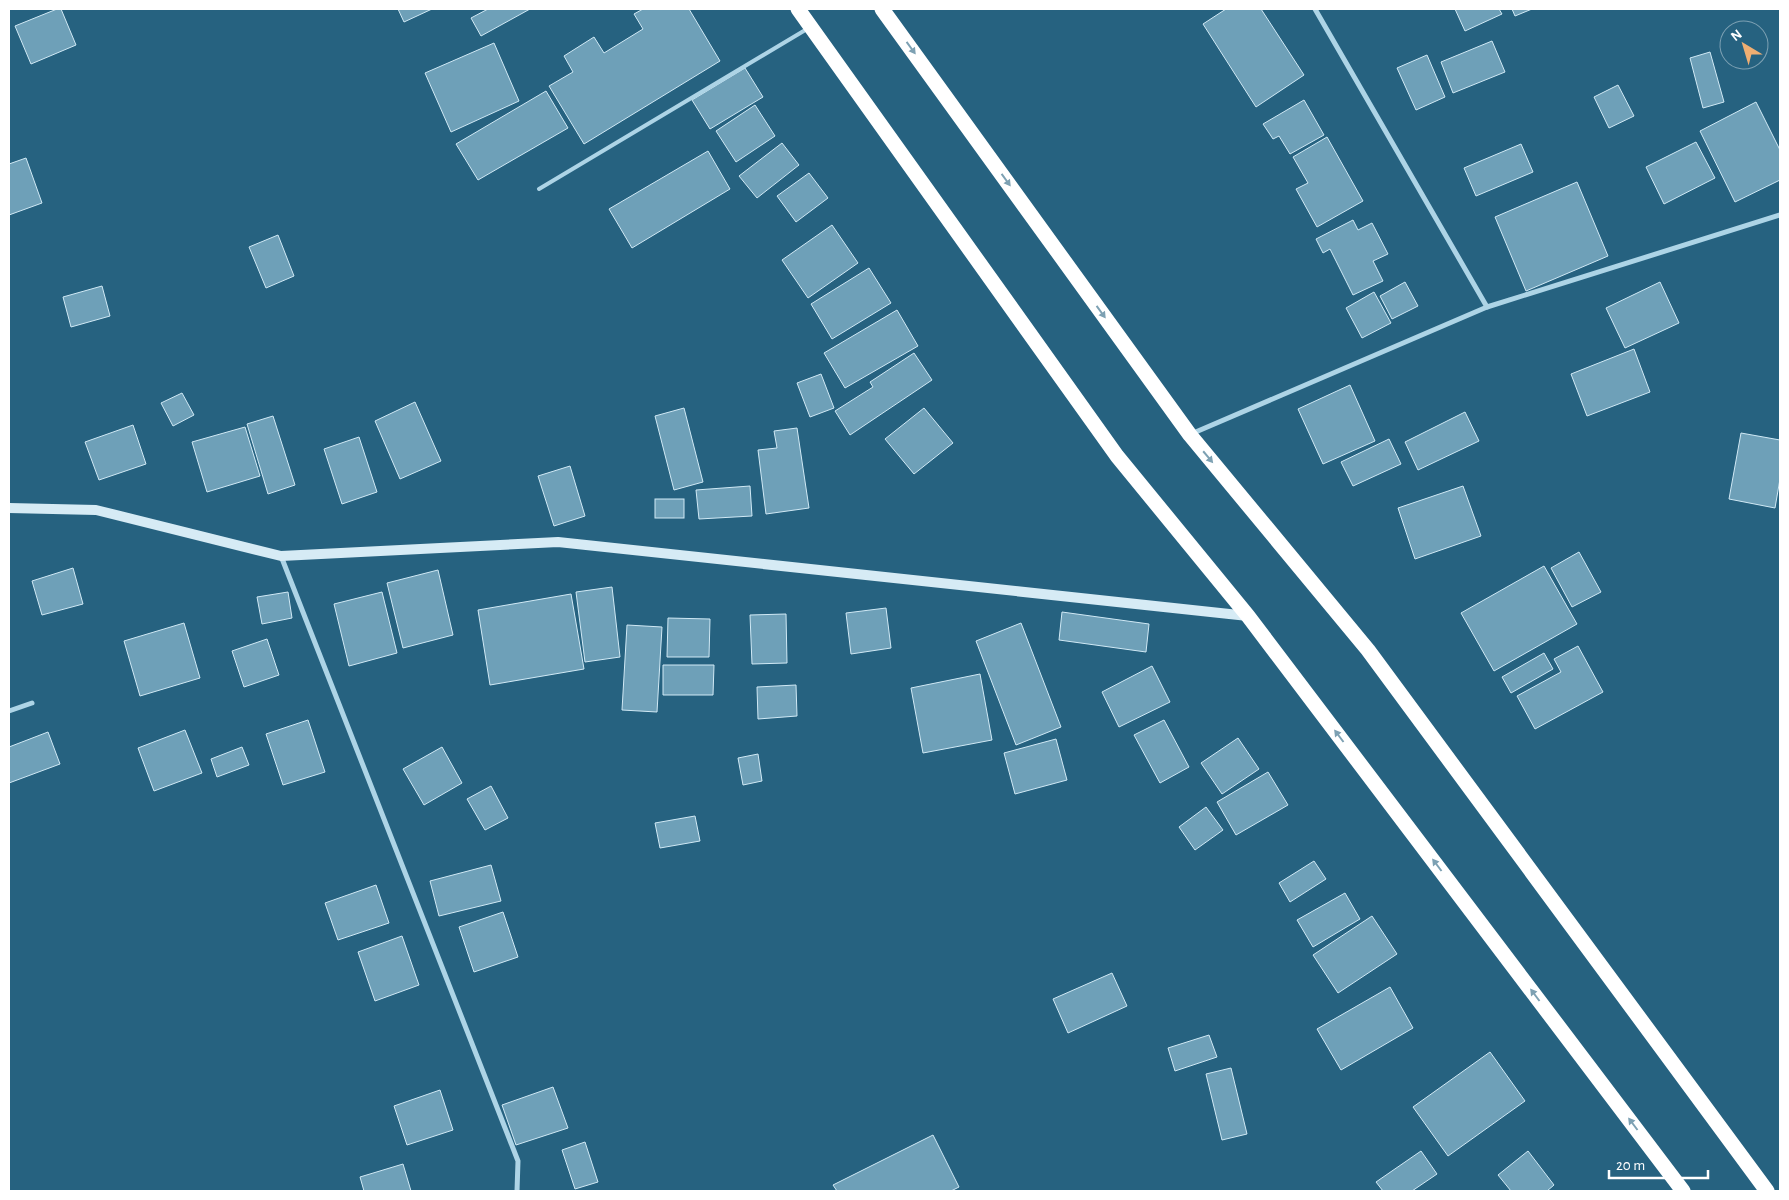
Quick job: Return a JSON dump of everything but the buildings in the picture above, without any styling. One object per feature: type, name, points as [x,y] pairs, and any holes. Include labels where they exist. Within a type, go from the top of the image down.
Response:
[{"type":"highway","points":[[798,9],[1117,456],[1248,616],[1683,1191]]},
{"type":"highway","points":[[882,9],[1190,435],[1368,650],[1767,1191]]},
{"type":"main road","points":[[9,508],[96,510],[281,556],[558,542],[1248,616]]},
{"type":"street","points":[[1315,9],[1487,307]]},
{"type":"street","points":[[1190,435],[1487,307],[1780,215]]},
{"type":"street","points":[[281,556],[518,1161],[517,1191]]},
{"type":"street","points":[[9,711],[32,703]]},
{"type":"lane","points":[[539,189],[811,27]]}]
